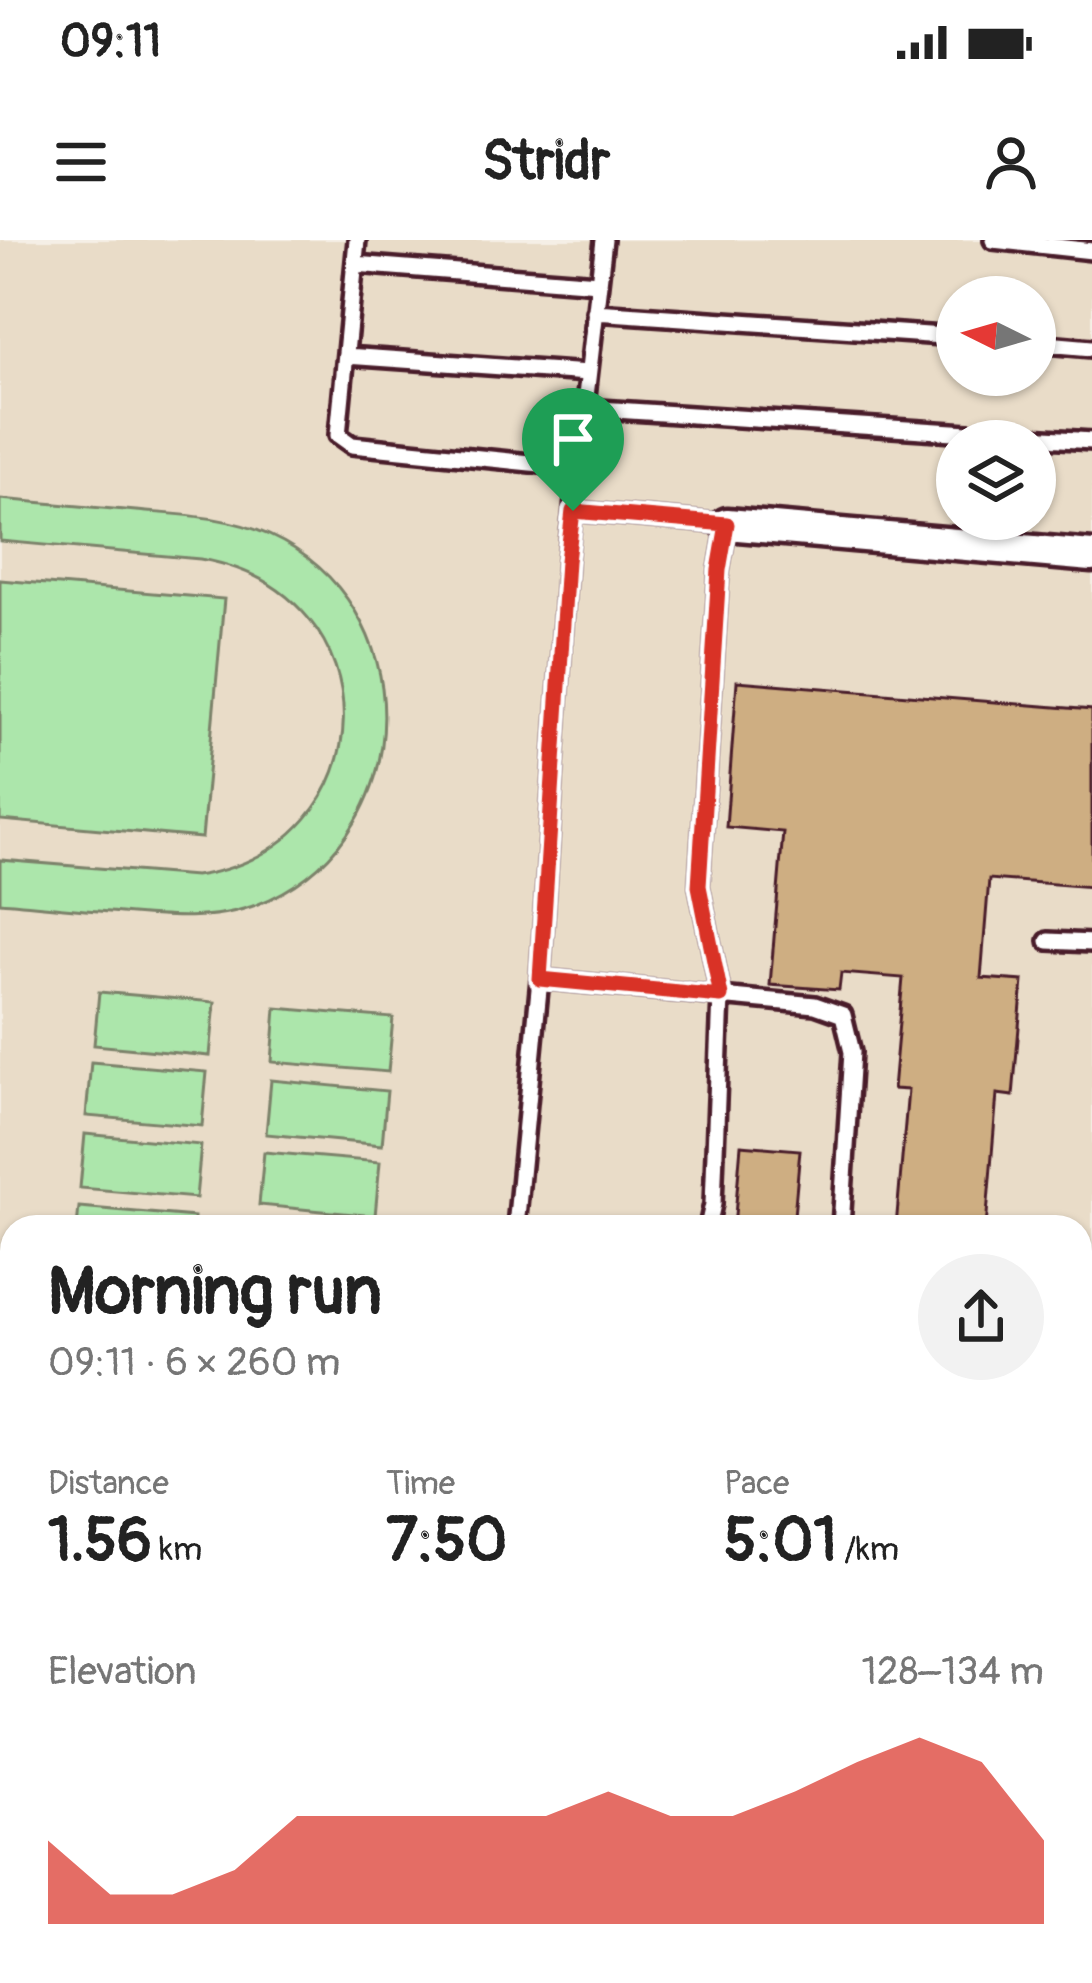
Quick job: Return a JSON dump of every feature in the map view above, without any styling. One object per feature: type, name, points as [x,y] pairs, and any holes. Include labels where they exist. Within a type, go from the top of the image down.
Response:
[{"type":"street","points":[[727,524],[1092,556]]},
{"type":"lane","points":[[358,240],[338,435],[352,445],[580,469]]},
{"type":"lane","points":[[517,1215],[540,979],[567,561],[604,240]]},
{"type":"lane","points":[[993,240],[1092,250]]},
{"type":"lane","points":[[355,265],[598,283]]},
{"type":"lane","points":[[595,312],[936,336]]},
{"type":"lane","points":[[1056,345],[1092,348]]},
{"type":"lane","points":[[346,356],[588,373]]},
{"type":"lane","points":[[584,407],[1092,441]]},
{"type":"lane","points":[[573,511],[727,524],[719,570],[699,886],[721,996],[711,1215]]},
{"type":"lane","points":[[1048,940],[1092,943]]},
{"type":"lane","points":[[540,979],[815,1005],[843,1016],[852,1052],[842,1215]]},
{"type":"shaded area","points":[[0,240],[1092,240],[1092,1215],[0,1215]]},
{"type":"green space","points":[[0,499],[221,520],[269,535],[319,568],[355,611],[377,662],[384,717],[377,771],[355,822],[320,866],[270,899],[210,915],[150,916],[0,902],[0,860],[195,876],[259,855],[305,819],[333,772],[343,719],[335,666],[308,618],[263,581],[200,559],[0,541]]},
{"type":"green space","points":[[0,580],[224,599],[202,838],[0,820]]},
{"type":"green space","points":[[99,992],[215,1002],[210,1056],[94,1045]]},
{"type":"green space","points":[[276,1008],[393,1018],[388,1072],[272,1062]]},
{"type":"green space","points":[[91,1062],[207,1072],[202,1126],[86,1116]]},
{"type":"green space","points":[[271,1080],[387,1091],[382,1145],[266,1134]]},
{"type":"green space","points":[[85,1134],[201,1145],[196,1198],[80,1188]]},
{"type":"green space","points":[[264,1152],[380,1162],[375,1215],[259,1205]]},
{"type":"green space","points":[[79,1207],[171,1215],[78,1215]]},
{"type":"building","points":[[737,681],[1092,710],[1092,887],[989,879],[981,978],[1023,981],[1013,1096],[997,1094],[987,1215],[897,1215],[908,1090],[893,1089],[903,978],[841,973],[839,990],[770,985],[783,832],[726,827]]},
{"type":"building","points":[[741,1145],[800,1150],[794,1215],[735,1215]]},
{"type":"route","points":[[573,511],[727,524],[719,570],[699,886],[721,996],[540,979],[573,511]]}]
